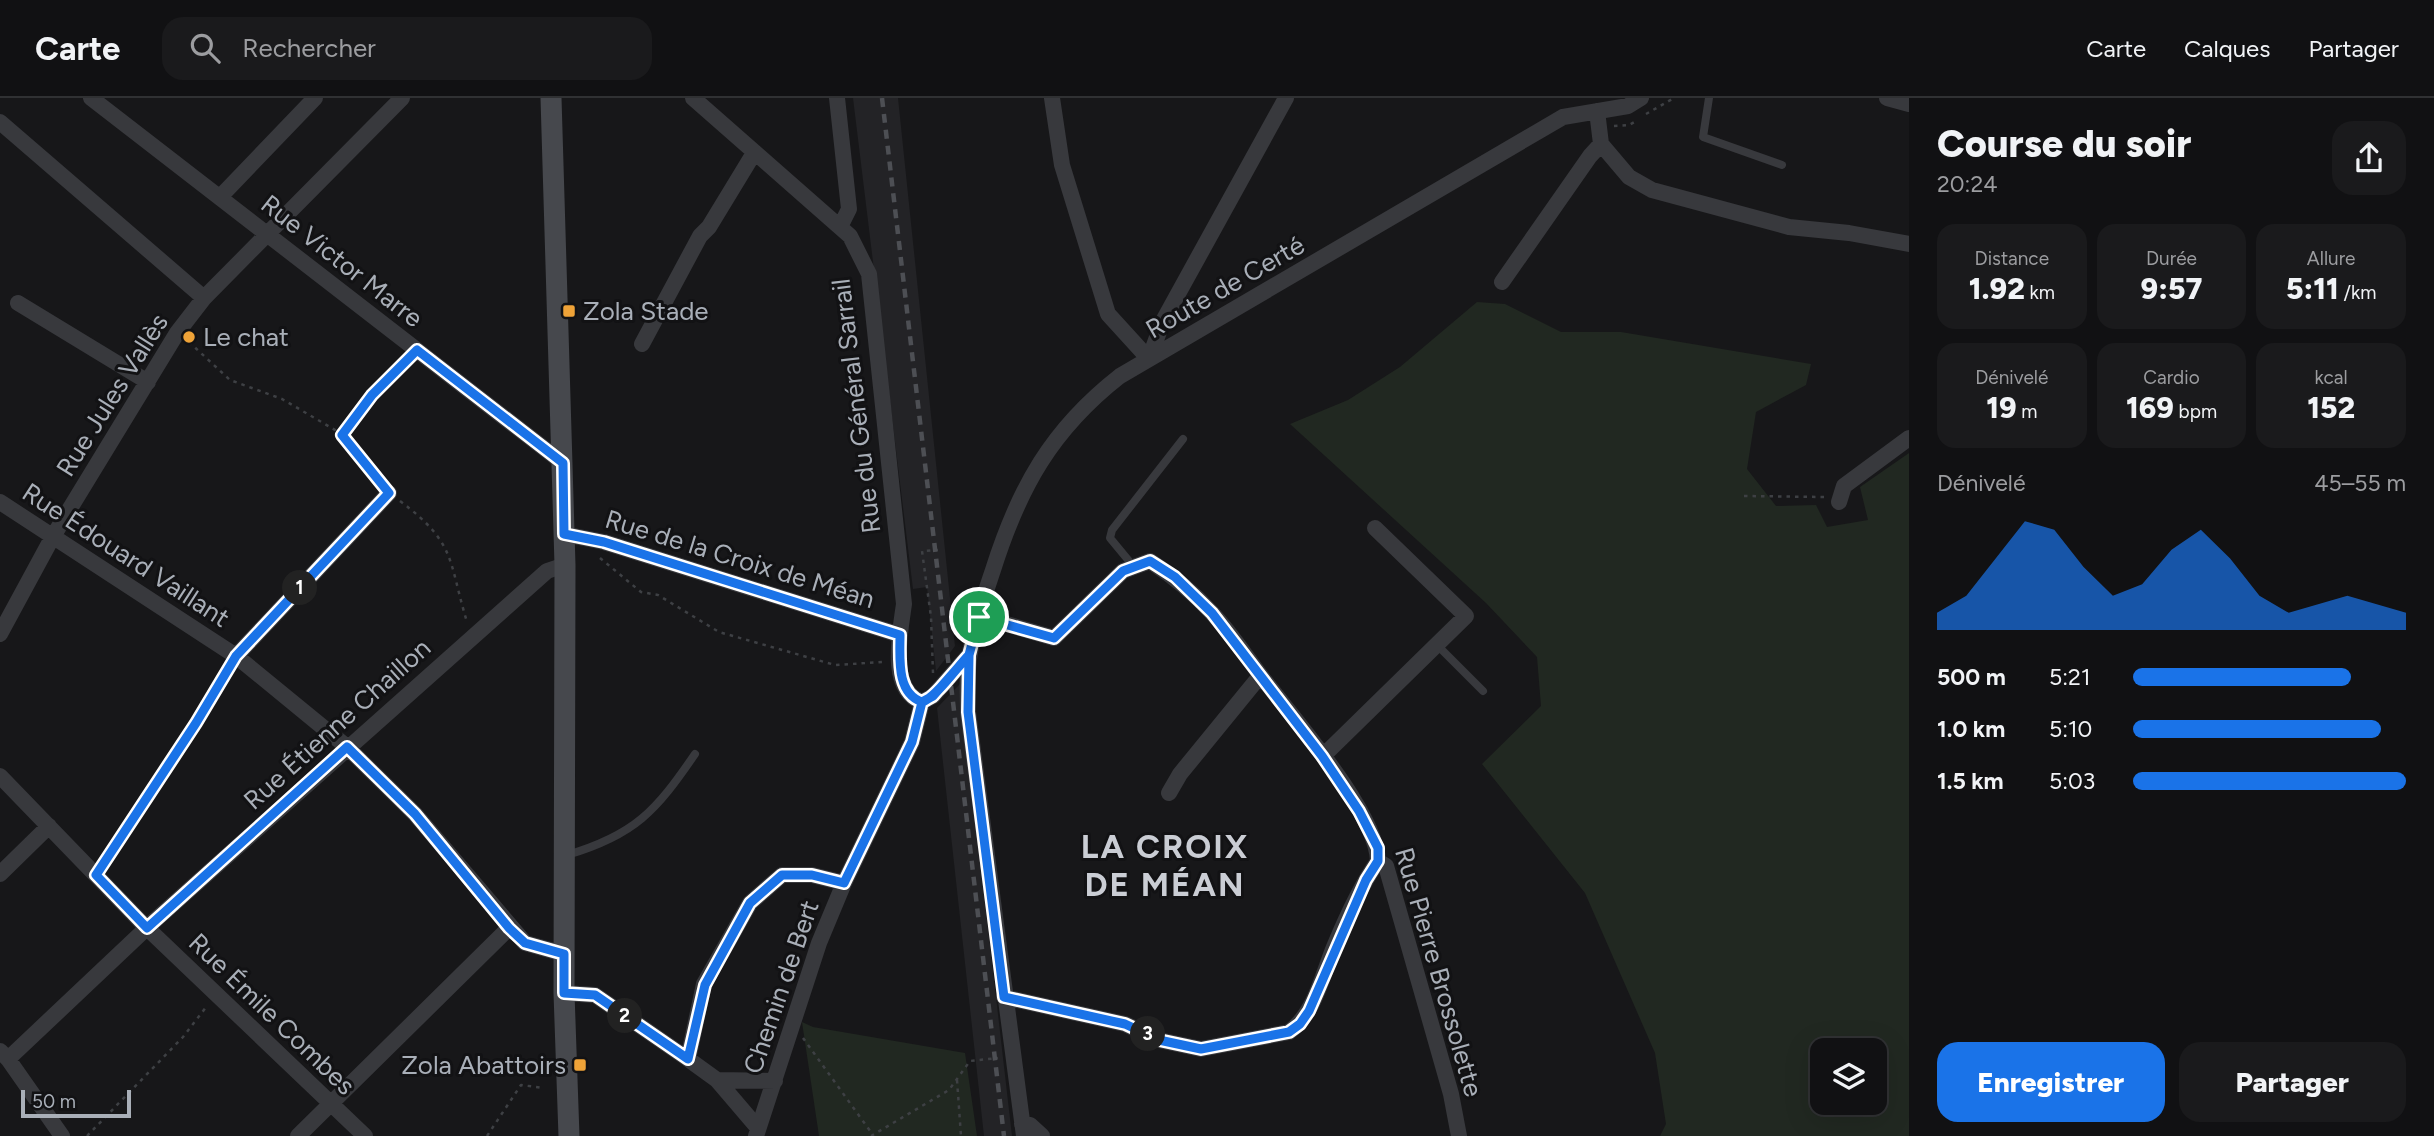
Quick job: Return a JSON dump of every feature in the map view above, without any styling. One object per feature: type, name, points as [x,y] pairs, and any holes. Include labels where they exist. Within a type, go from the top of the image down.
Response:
[{"type":"main road","points":[[551,98],[565,565],[564,993],[569,1136]]},
{"type":"street","name":"Rue Victor Marre","points":[[91,98],[563,463]]},
{"type":"street","points":[[220,197],[315,98]]},
{"type":"street","name":"Rue du Général Sarrail","points":[[692,98],[850,236],[869,274],[904,604],[900,635],[903,684],[909,695],[922,702]]},
{"type":"street","points":[[837,98],[849,209],[840,227]]},
{"type":"street","points":[[1052,98],[1065,175],[1108,314],[1149,359],[1163,321],[1286,98]]},
{"type":"street","name":"Route de Certé","points":[[969,655],[1012,514],[1032,472],[1062,430],[1088,402],[1120,376],[1563,117],[1596,105],[1628,106],[1642,98]]},
{"type":"street","points":[[1887,98],[1909,104]]},
{"type":"street","name":"Rue Jules Vallès","points":[[0,634],[52,538],[177,333],[204,298],[269,235],[392,101]]},
{"type":"street","points":[[1596,105],[1601,144],[1629,177],[1652,190],[1789,227],[1849,233],[1909,244]]},
{"type":"street","points":[[0,122],[204,298]]},
{"type":"street","points":[[1502,282],[1601,144]]},
{"type":"street","points":[[642,344],[700,236],[709,227],[754,153]]},
{"type":"street","points":[[18,303],[148,382]]},
{"type":"street","points":[[1839,502],[1844,486],[1909,438]]},
{"type":"street","points":[[236,656],[389,493]]},
{"type":"street","name":"Rue Édouard Vaillant","points":[[0,502],[236,656],[347,747],[415,814],[509,928],[525,943],[564,954]]},
{"type":"street","points":[[1322,756],[1466,616],[1375,528]]},
{"type":"street","name":"Rue de la Croix de Méan","points":[[564,534],[604,542],[900,635]]},
{"type":"street","name":"Rue Pierre Brossolette","points":[[1134,566],[1150,561],[1175,577],[1212,613],[1322,756],[1359,811],[1378,848],[1378,861],[1386,866],[1451,1094],[1459,1136]]},
{"type":"street","name":"Rue Étienne Chaillon","points":[[4,1055],[547,571],[565,565]]},
{"type":"street","points":[[979,617],[1054,638],[1123,571],[1134,566]]},
{"type":"street","points":[[922,702],[933,696],[969,655]]},
{"type":"street","points":[[969,655],[968,712],[1008,997],[1012,1057],[1023,1130],[1030,1125],[1042,1136]]},
{"type":"street","points":[[1168,793],[1180,774],[1260,676]]},
{"type":"street","name":"Chemin de Bert","points":[[757,1132],[815,954],[844,883],[912,742],[922,702]]},
{"type":"street","name":"Rue Émile Combes","points":[[0,776],[147,928],[365,1136]]},
{"type":"street","points":[[0,874],[49,826]]},
{"type":"street","points":[[1008,997],[1125,1024],[1159,1040],[1201,1049],[1289,1032],[1300,1024],[1309,1011],[1366,880],[1378,861]]},
{"type":"street","points":[[688,1059],[705,985],[750,903],[782,875],[812,875],[844,883]]},
{"type":"street","points":[[298,1136],[509,928]]},
{"type":"street","points":[[564,993],[595,995],[718,1080],[757,1132]]},
{"type":"street","points":[[4,1055],[62,1136]]},
{"type":"street","points":[[718,1080],[775,1081]]},
{"type":"lane","points":[[1709,98],[1703,136],[1782,165]]},
{"type":"lane","points":[[1134,566],[1110,538],[1112,530],[1183,439]]},
{"type":"lane","points":[[1438,646],[1483,691]]},
{"type":"lane","points":[[564,856],[603,844],[627,831],[668,793],[695,754]]},
{"type":"path","points":[[1611,127],[1629,125],[1674,98]]},
{"type":"path","points":[[177,333],[230,380],[282,399],[342,435],[389,493],[436,533],[450,554],[468,625]]},
{"type":"path","points":[[342,435],[372,395],[417,350]]},
{"type":"path","points":[[1744,496],[1821,496],[1839,502]]},
{"type":"path","points":[[932,677],[931,617],[922,551],[938,550]]},
{"type":"path","points":[[595,552],[641,592],[657,595],[719,632],[835,665],[883,662]]},
{"type":"path","points":[[96,875],[196,723],[236,656]]},
{"type":"path","points":[[87,1136],[183,1038],[207,1006]]},
{"type":"path","points":[[797,1030],[872,1135],[949,1090],[970,1061],[1012,1057]]},
{"type":"path","points":[[957,1079],[961,1136]]},
{"type":"path","points":[[487,1136],[521,1086],[544,1088]]},
{"type":"shaded area","points":[[853,98],[898,98],[955,646],[936,671],[927,587],[913,589]]},
{"type":"shaded area","points":[[1477,302],[1505,304],[1561,332],[1621,332],[1811,364],[1806,385],[1756,412],[1747,469],[1776,506],[1816,505],[1827,527],[1868,520],[1860,487],[1909,453],[1909,1136],[1660,1136],[1666,1124],[1655,1053],[1585,893],[1482,764],[1541,706],[1537,657],[1486,603],[1290,424],[1348,400],[1400,367]]},
{"type":"shaded area","points":[[960,684],[1012,1136],[984,1136],[937,708]]},
{"type":"shaded area","points":[[802,1022],[813,1027],[965,1053],[977,1136],[819,1136]]},
{"type":"railway","points":[[882,98],[1004,1136]]},
{"type":"place","name":"Zola Stade","points":[[569,311]]},
{"type":"place","name":"Le chat","points":[[189,337]]},
{"type":"place","name":"Zola Abattoirs","points":[[580,1065]]},
{"type":"district","name":"LA CROIX DE MÉAN","points":[[1165,865]]},
{"type":"route","points":[[979,617],[969,655],[933,696],[922,702],[909,695],[903,684],[900,635],[604,542],[577,534],[564,534],[563,463],[417,350],[372,395],[342,435],[354,446],[389,493],[236,656],[196,723],[96,875],[147,928],[347,747],[415,814],[509,928],[525,943],[564,954],[564,993],[585,992],[595,995],[688,1059],[705,985],[750,903],[782,875],[812,875],[844,883],[912,742],[922,702],[928,701],[933,696],[942,683],[969,655],[968,712],[1004,997],[1078,1011],[1125,1024],[1159,1040],[1201,1049],[1289,1032],[1300,1024],[1309,1011],[1335,945],[1366,880],[1378,861],[1378,848],[1359,811],[1322,756],[1212,613],[1175,577],[1150,561],[1123,571],[1054,638],[979,617]]}]
